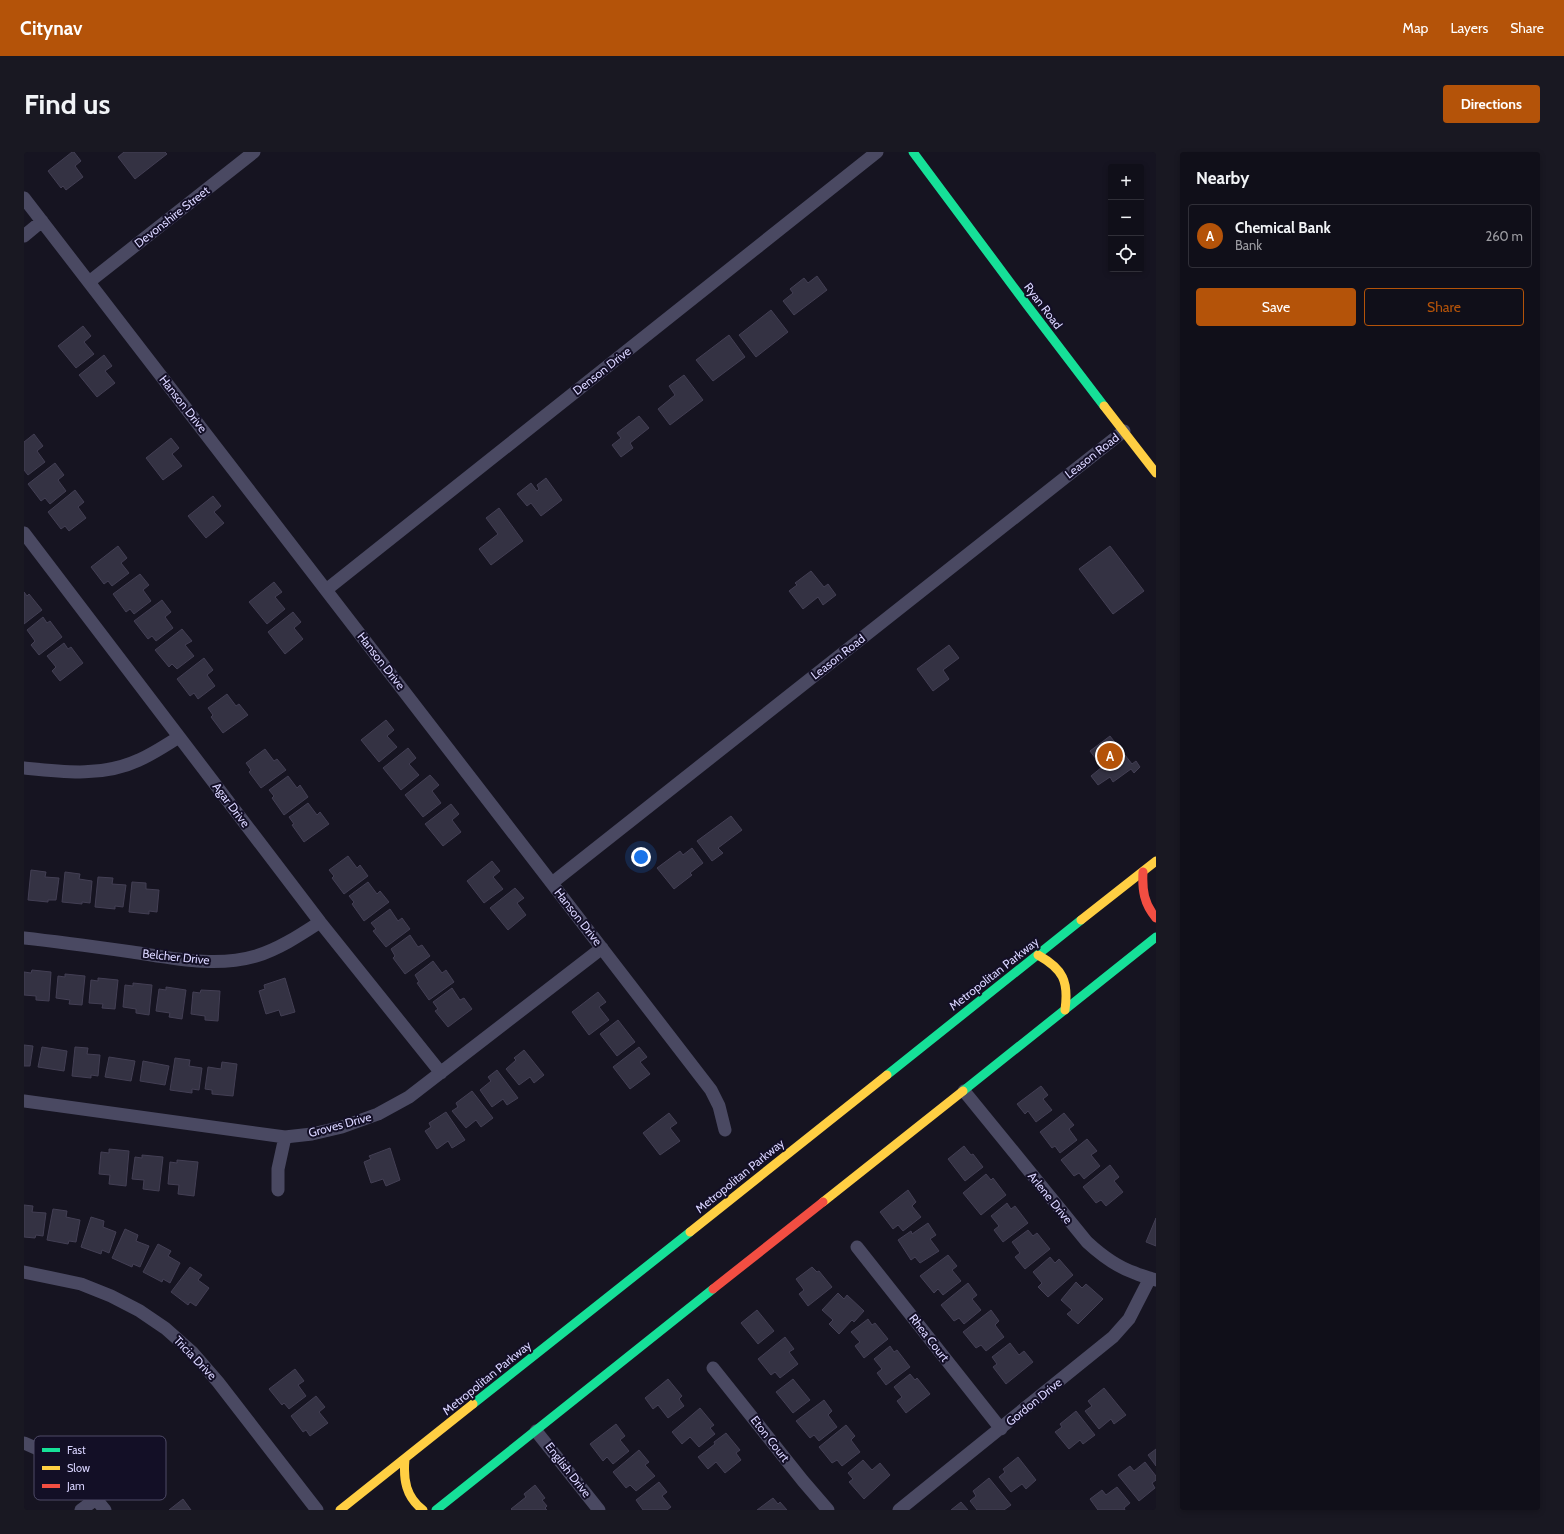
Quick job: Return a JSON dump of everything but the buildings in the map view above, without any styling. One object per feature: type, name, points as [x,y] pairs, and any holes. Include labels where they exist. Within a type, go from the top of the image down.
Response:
[{"type":"main road","name":"Ryan Road","points":[[913,152],[1027,305],[1156,473]]},
{"type":"main road","name":"Metropolitan Parkway","points":[[340,1510],[1156,861]]},
{"type":"main road","points":[[1143,872],[1142,884],[1146,905],[1156,918]]},
{"type":"main road","points":[[436,1510],[1156,937]]},
{"type":"main road","points":[[1038,955],[1057,966],[1062,973],[1066,984],[1067,996],[1065,1010]]},
{"type":"main road","points":[[405,1459],[403,1476],[408,1495],[414,1503],[423,1510]]},
{"type":"street","name":"Devonshire Street","points":[[89,282],[254,152]]},
{"type":"street","name":"Denson Drive","points":[[326,590],[877,152]]},
{"type":"street","name":"Hanson Drive","points":[[24,198],[711,1090],[719,1106],[725,1130]]},
{"type":"street","points":[[24,236],[42,221]]},
{"type":"street","name":"Leason Road","points":[[552,883],[1124,430]]},
{"type":"street","name":"Agar Drive","points":[[24,534],[320,922],[441,1073]]},
{"type":"street","points":[[24,768],[71,773],[93,772],[118,767],[138,760],[179,737]]},
{"type":"street","name":"Belcher Drive","points":[[24,938],[63,942],[188,960],[235,960],[255,956],[274,949],[320,922]]},
{"type":"street","name":"Groves Drive","points":[[24,1102],[284,1137],[332,1130],[378,1114],[409,1097],[602,948]]},
{"type":"street","name":"Arlene Drive","points":[[964,1091],[1087,1242],[1103,1256],[1123,1268],[1153,1279]]},
{"type":"street","points":[[278,1190],[278,1169],[284,1137]]},
{"type":"street","name":"Rhea Court","points":[[857,1247],[1001,1429]]},
{"type":"street","name":"Tricia Drive","points":[[24,1272],[80,1284],[140,1311],[165,1328],[192,1352],[218,1382],[317,1510]]},
{"type":"street","name":"Gordon Drive","points":[[898,1510],[1001,1429],[1113,1337],[1129,1319],[1153,1279]]},
{"type":"street","name":"Eton Court","points":[[713,1368],[828,1510]]},
{"type":"street","name":"English Drive","points":[[536,1430],[600,1510]]},
{"type":"street","points":[[24,1443],[34,1447]]},
{"type":"street","points":[[81,1510],[95,1500]]},
{"type":"street","points":[[97,1500],[105,1510]]},
{"type":"traffic: fast","points":[[913,152],[1104,406]]},
{"type":"traffic: fast","points":[[887,1075],[1081,920]]},
{"type":"traffic: fast","points":[[963,1091],[1156,937]]},
{"type":"traffic: fast","points":[[473,1404],[690,1232]]},
{"type":"traffic: fast","points":[[436,1510],[713,1289]]},
{"type":"traffic: slow","points":[[1104,406],[1156,473]]},
{"type":"traffic: slow","points":[[1081,920],[1156,861]]},
{"type":"traffic: slow","points":[[1038,955],[1053,965],[1062,977],[1066,991],[1065,1010]]},
{"type":"traffic: slow","points":[[690,1232],[887,1075]]},
{"type":"traffic: slow","points":[[823,1202],[963,1091]]},
{"type":"traffic: slow","points":[[340,1510],[473,1404]]},
{"type":"traffic: slow","points":[[405,1459],[405,1481],[409,1494],[417,1505],[423,1510]]},
{"type":"traffic: jam","points":[[1143,872],[1143,885],[1146,902],[1156,918]]},
{"type":"traffic: jam","points":[[713,1289],[823,1202]]},
{"type":"place","name":"Chemical Bank","points":[[1110,756]]}]
